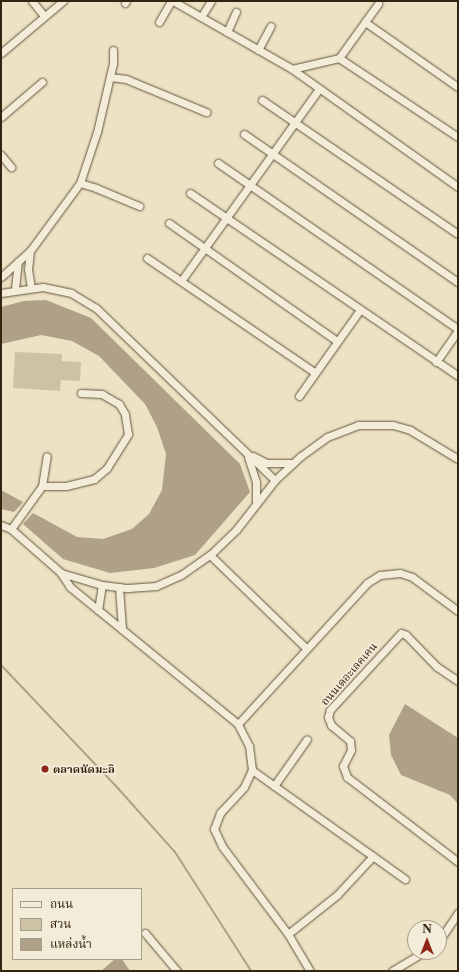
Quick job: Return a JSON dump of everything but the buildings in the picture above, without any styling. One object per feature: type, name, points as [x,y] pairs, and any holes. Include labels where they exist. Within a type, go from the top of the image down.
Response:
[{"type":"street","points":[[32,1],[44,16]]},
{"type":"street","points":[[1,53],[63,1]]},
{"type":"street","points":[[159,22],[172,1],[181,3],[201,17],[292,70],[318,90],[458,187]]},
{"type":"street","points":[[201,17],[211,1]]},
{"type":"street","points":[[292,70],[339,58],[378,4]]},
{"type":"street","points":[[227,32],[236,12]]},
{"type":"street","points":[[365,22],[458,87]]},
{"type":"street","points":[[258,50],[271,26]]},
{"type":"street","points":[[1,276],[30,251],[80,183],[97,132],[110,77],[113,50]]},
{"type":"street","points":[[339,58],[458,137]]},
{"type":"street","points":[[110,77],[126,79],[206,112]]},
{"type":"street","points":[[1,117],[42,82]]},
{"type":"street","points":[[182,281],[318,90]]},
{"type":"street","points":[[262,100],[458,234]]},
{"type":"street","points":[[244,134],[458,282]]},
{"type":"street","points":[[1,155],[11,167]]},
{"type":"street","points":[[218,163],[458,330],[436,362]]},
{"type":"street","points":[[80,183],[139,206]]},
{"type":"street","points":[[190,192],[458,376]]},
{"type":"street","points":[[169,223],[337,341]]},
{"type":"street","points":[[30,251],[28,269],[31,287]]},
{"type":"street","points":[[147,258],[314,372]]},
{"type":"street","points":[[15,289],[18,262]]},
{"type":"street","points":[[1,293],[15,289],[43,286],[71,293],[96,308],[161,368],[275,480]]},
{"type":"street","points":[[298,396],[360,310]]},
{"type":"street","points":[[42,486],[66,486],[94,479],[107,468],[128,434],[125,414],[119,404],[102,394],[81,393]]},
{"type":"street","points":[[61,573],[102,585],[119,587],[156,586],[182,575],[210,555],[236,530],[275,480],[293,463],[327,436],[358,425],[394,425],[410,430],[458,459]]},
{"type":"street","points":[[246,453],[267,463],[293,463]]},
{"type":"street","points":[[246,453],[256,482],[256,503]]},
{"type":"street","points":[[11,529],[42,486],[47,456]]},
{"type":"street","points":[[1,525],[11,529],[61,573],[70,587],[238,724],[249,746],[252,770],[244,787],[220,813],[214,829],[222,846],[288,934],[310,971]]},
{"type":"street","points":[[210,555],[306,648]]},
{"type":"street","points":[[238,724],[367,583],[380,575],[400,573],[412,577],[458,611]]},
{"type":"street","points":[[98,610],[102,585]]},
{"type":"street","points":[[119,587],[122,629]]},
{"type":"street","name":"ถนนเดอะเลคเคน","points":[[458,681],[437,667],[406,635],[401,633],[330,710],[328,717],[331,725],[350,741],[352,750],[343,766],[347,777],[458,862]]},
{"type":"street","points":[[274,786],[306,739]]},
{"type":"street","points":[[252,770],[405,879]]},
{"type":"street","points":[[288,934],[337,895],[373,856]]},
{"type":"street","points":[[447,929],[458,913]]},
{"type":"street","points":[[145,933],[177,971]]},
{"type":"street","points":[[392,971],[411,960]]},
{"type":"green space","points":[[15,352],[62,354],[62,361],[81,362],[80,381],[61,380],[60,391],[13,388]]},
{"type":"water","points":[[46,300],[91,318],[240,464],[250,492],[195,555],[154,568],[110,573],[63,559],[23,524],[33,513],[77,537],[103,539],[132,529],[149,514],[162,490],[166,454],[157,427],[145,404],[99,356],[72,341],[41,335],[1,344],[1,307],[24,301]]},
{"type":"water","points":[[1,490],[23,502],[14,512],[1,509]]},
{"type":"water","points":[[405,704],[458,738],[458,804],[450,795],[401,775],[391,755],[389,735]]},
{"type":"water","points":[[114,960],[123,960],[130,971],[101,971]]},
{"type":"waterway","points":[[1,665],[115,785],[175,852],[251,971]]},
{"type":"place","name":"ตลาดนัดมะลิ","points":[[45,769]]}]
